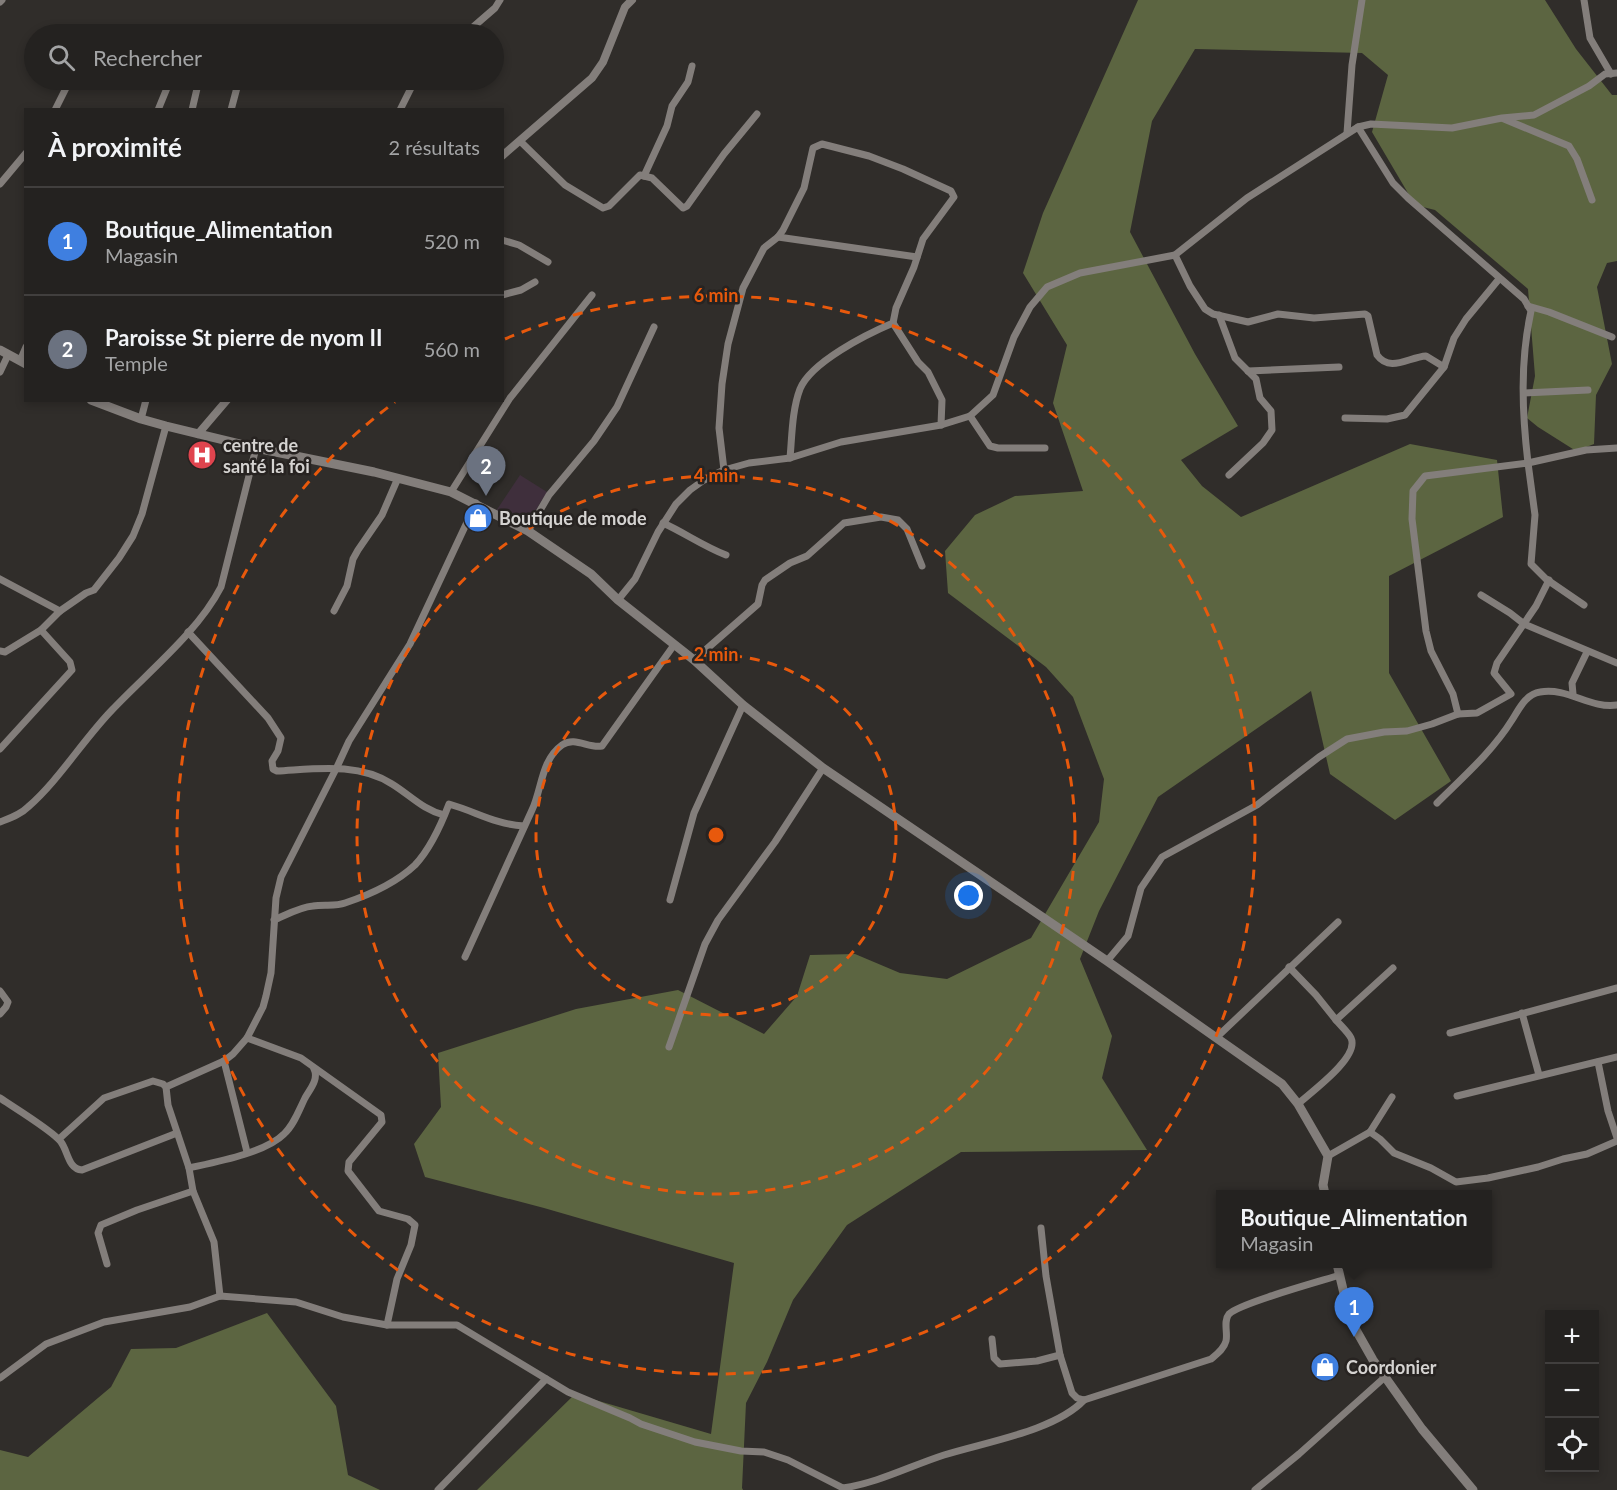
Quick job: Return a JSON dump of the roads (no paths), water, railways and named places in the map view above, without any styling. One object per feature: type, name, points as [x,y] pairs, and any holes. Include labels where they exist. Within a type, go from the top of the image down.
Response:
[{"type":"main road","points":[[4,353],[23,362]]},
{"type":"main road","points":[[96,402],[166,426],[256,448],[398,477],[451,492],[477,503],[528,531],[591,574],[618,600],[694,660],[743,705],[823,768],[1107,961],[1282,1084],[1298,1104],[1328,1156],[1324,1190]]},
{"type":"main road","points":[[1338,1268],[1346,1302],[1356,1330],[1385,1377],[1422,1429],[1473,1490]]},
{"type":"street","points":[[477,24],[501,0]]},
{"type":"street","points":[[504,154],[592,78],[603,62],[620,19],[632,0]]},
{"type":"street","points":[[1347,134],[1352,65],[1362,0]]},
{"type":"street","points":[[618,600],[635,579],[663,523],[676,504],[690,490],[724,470],[749,463],[790,458],[841,442],[941,425],[970,416],[997,389],[1014,337],[1030,307],[1047,287],[1080,273],[1175,255],[1247,198],[1358,127],[1371,124],[1452,128],[1502,118],[1534,115],[1589,86],[1605,74],[1614,73],[1590,38],[1584,0]]},
{"type":"street","points":[[644,176],[667,126],[672,106],[688,82],[692,66]]},
{"type":"street","points":[[56,108],[65,90]]},
{"type":"street","points":[[159,108],[166,90]]},
{"type":"street","points":[[192,108],[197,90]]},
{"type":"street","points":[[232,108],[236,90]]},
{"type":"street","points":[[401,108],[410,90]]},
{"type":"street","points":[[520,141],[565,185],[603,208],[609,206],[640,175],[652,178],[681,208],[685,208],[737,137],[757,114]]},
{"type":"street","points":[[1502,118],[1569,146],[1577,159],[1592,200]]},
{"type":"street","points":[[1358,127],[1393,183],[1524,299],[1531,311],[1525,341],[1523,417],[1535,515],[1532,564],[1549,580],[1584,605]]},
{"type":"street","points":[[724,470],[719,428],[728,344],[745,282],[764,248],[778,237],[804,188],[813,148],[822,144],[896,166],[953,194],[952,201],[923,239],[896,308],[894,323],[918,362],[928,372],[942,400],[941,425]]},
{"type":"street","points":[[0,184],[24,155]]},
{"type":"street","points":[[778,237],[917,257]]},
{"type":"street","points":[[504,241],[548,262]]},
{"type":"street","points":[[1175,255],[1190,286],[1205,309],[1219,315],[1248,322],[1278,314],[1314,318],[1365,314],[1369,320],[1380,360],[1391,364],[1426,356],[1444,367]]},
{"type":"street","points":[[1345,418],[1377,420],[1405,415],[1444,367],[1454,338],[1466,319],[1499,279]]},
{"type":"street","points":[[504,294],[521,290],[535,282]]},
{"type":"street","points":[[451,492],[510,398],[592,295]]},
{"type":"street","points":[[1528,306],[1550,312],[1612,337]]},
{"type":"street","points":[[1219,315],[1235,358],[1256,379],[1260,398],[1271,411],[1272,430],[1263,443],[1229,475]]},
{"type":"street","points":[[790,458],[798,396],[807,378],[855,340],[894,323]]},
{"type":"street","points":[[528,531],[549,495],[594,441],[617,407],[654,327]]},
{"type":"street","points":[[0,372],[4,353]]},
{"type":"street","points":[[1248,371],[1339,368]]},
{"type":"street","points":[[1524,393],[1588,390]]},
{"type":"street","points":[[141,419],[145,402]]},
{"type":"street","points":[[198,434],[225,402]]},
{"type":"street","points":[[970,416],[990,446],[1045,448]]},
{"type":"street","points":[[1,652],[40,630],[60,611],[96,588],[133,536],[162,449],[166,426]]},
{"type":"street","points":[[0,822],[15,817],[38,798],[112,710],[188,632],[221,587],[256,448]]},
{"type":"street","points":[[1458,714],[1453,694],[1431,651],[1426,631],[1412,519],[1413,490],[1425,476],[1528,463],[1586,450],[1617,448]]},
{"type":"street","points":[[334,611],[347,586],[353,559],[382,514],[398,477]]},
{"type":"street","points":[[166,1087],[224,1061],[247,1038],[266,996],[271,973],[274,920],[281,878],[349,741],[410,644],[477,503]]},
{"type":"street","points":[[694,660],[758,604],[765,580],[790,562],[807,556],[844,524],[881,517],[898,520],[907,529],[922,566]]},
{"type":"street","points":[[663,523],[689,535],[704,546],[726,555]]},
{"type":"street","points":[[0,579],[60,611]]},
{"type":"street","points":[[1107,961],[1128,936],[1141,888],[1162,857],[1257,806],[1319,757],[1347,739],[1384,732],[1407,731],[1458,714],[1477,713],[1511,694],[1494,673],[1497,663],[1524,624],[1549,580]]},
{"type":"street","points":[[1481,595],[1524,624],[1617,663]]},
{"type":"street","points":[[0,748],[72,670],[70,662],[40,630]]},
{"type":"street","points":[[188,632],[268,718],[281,738],[278,751],[272,761],[273,769],[277,771],[337,767],[382,778],[429,810],[444,815]]},
{"type":"street","points":[[465,957],[525,826],[544,770],[552,755],[561,745],[568,742],[602,746],[674,645]]},
{"type":"street","points":[[1573,694],[1572,683],[1587,652]]},
{"type":"street","points":[[1437,803],[1504,733],[1527,697],[1539,692],[1573,694],[1595,704],[1617,705]]},
{"type":"street","points":[[670,900],[694,813],[743,705]]},
{"type":"street","points":[[669,1047],[705,944],[718,920],[775,842],[823,768]]},
{"type":"street","points":[[274,920],[311,906],[345,903],[384,886],[415,864],[440,826],[449,804],[494,821],[525,826]]},
{"type":"street","points":[[1217,1037],[1338,922]]},
{"type":"street","points":[[1289,967],[1316,995],[1351,1038],[1353,1046],[1344,1063],[1298,1104]]},
{"type":"street","points":[[1336,1020],[1393,968]]},
{"type":"street","points":[[1450,1033],[1617,988]]},
{"type":"street","points":[[0,992],[8,1002],[0,1014]]},
{"type":"street","points":[[1522,1013],[1539,1075]]},
{"type":"street","points":[[247,1038],[301,1058],[381,1115],[382,1122],[348,1162],[348,1171],[379,1211],[408,1219],[415,1226],[411,1245],[397,1279],[387,1324]]},
{"type":"street","points":[[1457,1096],[1617,1057]]},
{"type":"street","points":[[224,1061],[247,1152]]},
{"type":"street","points":[[1370,1132],[1394,1153],[1431,1168],[1455,1182],[1488,1178],[1587,1154],[1617,1139],[1608,1111],[1598,1062]]},
{"type":"street","points":[[189,1168],[247,1152],[275,1141],[285,1133],[314,1082],[316,1073],[314,1069]]},
{"type":"street","points":[[59,1139],[104,1098],[153,1081],[158,1081],[166,1087],[168,1105],[189,1168],[193,1191],[214,1242],[220,1296]]},
{"type":"street","points":[[1328,1156],[1370,1132],[1392,1097]]},
{"type":"street","points":[[0,1098],[59,1139],[72,1165],[78,1170],[177,1133]]},
{"type":"street","points":[[107,1264],[98,1233],[101,1225],[193,1191]]},
{"type":"street","points":[[1041,1228],[1059,1356],[1072,1393],[1084,1400]]},
{"type":"street","points":[[0,1377],[46,1344],[105,1322],[190,1307],[220,1296],[296,1302],[343,1317],[387,1324],[457,1325],[492,1344],[568,1392],[642,1424],[695,1442],[741,1451],[764,1452],[788,1460],[845,1489],[871,1482],[943,1455],[1045,1424],[1064,1416],[1084,1400],[1211,1359],[1220,1352],[1226,1342],[1226,1319],[1230,1313],[1261,1300],[1340,1275]]},
{"type":"street","points":[[992,1339],[994,1358],[1000,1364],[1037,1361],[1059,1356]]},
{"type":"street","points":[[1255,1490],[1385,1377]]},
{"type":"street","points":[[438,1490],[546,1379]]},
{"type":"place","name":"centre de santé la foi","points":[[202,455]]},
{"type":"place","name":"Paroisse St pierre de nyom II","points":[[486,496]]},
{"type":"place","name":"Boutique de mode","points":[[478,518]]},
{"type":"place","name":"Boutique_Alimentation","points":[[1354,1337]]},
{"type":"place","name":"Coordonier","points":[[1325,1367]]}]
